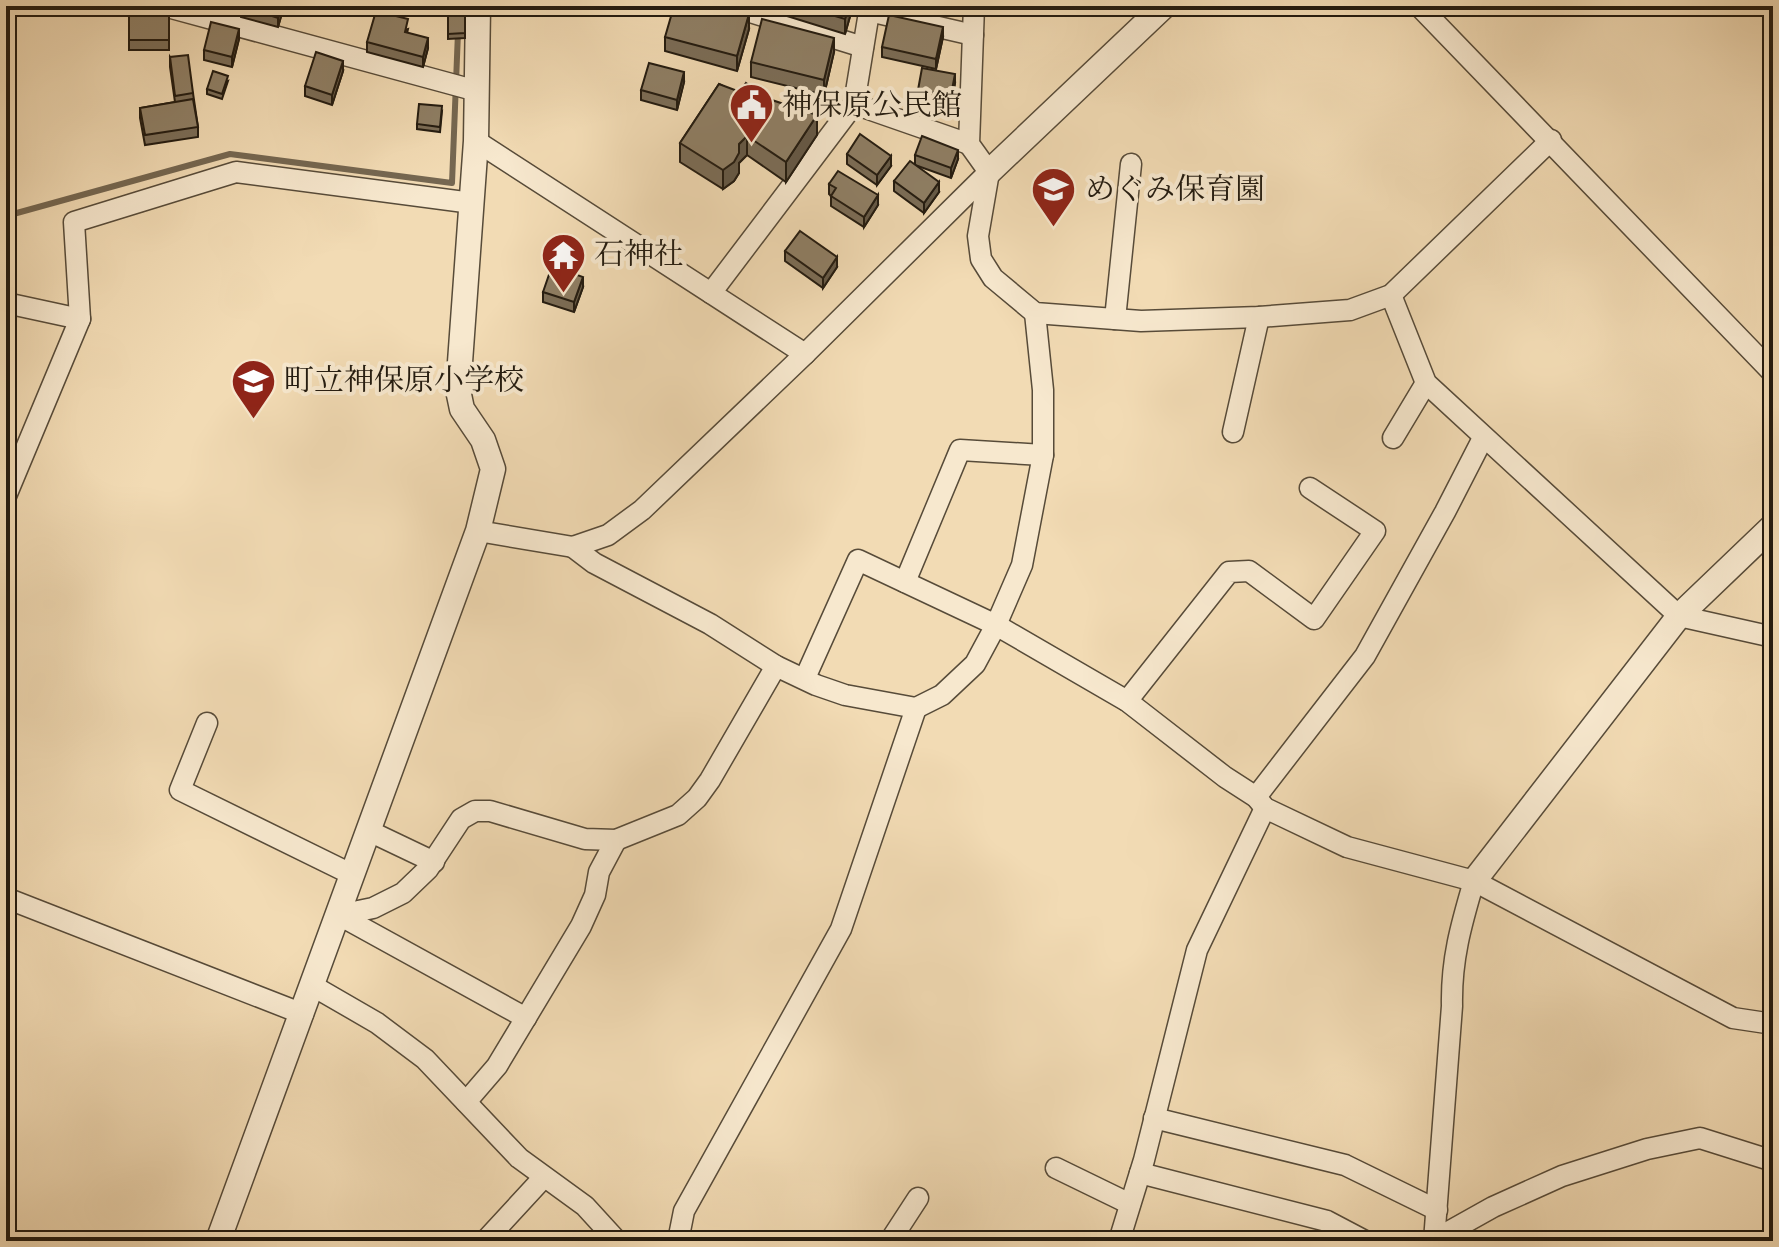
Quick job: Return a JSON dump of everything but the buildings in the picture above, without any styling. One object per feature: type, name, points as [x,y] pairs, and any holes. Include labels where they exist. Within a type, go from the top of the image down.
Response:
[{"type":"street","points":[[164,6],[477,91]]},
{"type":"street","points":[[218,1241],[478,531],[493,469],[483,440],[462,409],[458,390],[476,141],[478,6]]},
{"type":"street","points":[[731,6],[863,47]]},
{"type":"street","points":[[969,144],[974,6]]},
{"type":"street","points":[[573,547],[608,535],[642,510],[1164,6]]},
{"type":"street","points":[[1419,6],[1773,373]]},
{"type":"street","points":[[711,293],[854,104],[870,9],[973,35]]},
{"type":"street","points":[[854,104],[969,144],[989,172],[978,236],[981,259],[993,278],[1035,313],[1141,321],[1350,310],[1391,295],[1551,140]]},
{"type":"street","points":[[476,141],[805,354]]},
{"type":"street","points":[[1115,319],[1131,164]]},
{"type":"street","points":[[6,496],[80,319],[74,222],[236,172],[472,203]]},
{"type":"street","points":[[1391,295],[1426,383],[1679,616],[1773,637]]},
{"type":"street","points":[[6,303],[80,319]]},
{"type":"street","points":[[478,531],[573,547],[594,563],[710,624],[776,666],[845,695],[916,708],[942,695],[975,664],[1022,565],[1043,455],[1043,390],[1035,313]]},
{"type":"street","points":[[1233,432],[1259,317]]},
{"type":"street","points":[[1393,438],[1426,383]]},
{"type":"street","points":[[1119,1241],[1140,1173],[1197,950],[1260,803],[1365,656],[1483,438]]},
{"type":"street","points":[[905,582],[960,450],[1043,455]]},
{"type":"street","points":[[1127,701],[1229,572],[1249,571],[1314,619],[1375,531],[1310,488]]},
{"type":"street","points":[[1434,1240],[1452,1006],[1451,973],[1458,935],[1474,881],[1679,616],[1773,526]]},
{"type":"street","points":[[805,678],[858,560],[996,625],[1127,701],[1260,803],[1347,847],[1474,881],[1733,1018],[1773,1024]]},
{"type":"street","points":[[339,915],[373,908],[403,893],[434,862],[461,819],[475,811],[490,811],[585,839],[616,840],[678,815],[697,798],[776,666]]},
{"type":"street","points":[[678,1241],[684,1211],[841,929],[916,708]]},
{"type":"street","points":[[207,723],[180,790],[353,875]]},
{"type":"street","points":[[369,831],[434,862]]},
{"type":"street","points":[[466,1102],[497,1066],[581,926],[595,895],[599,872],[616,840]]},
{"type":"street","points":[[6,898],[303,1014]]},
{"type":"street","points":[[339,915],[526,1018]]},
{"type":"street","points":[[313,986],[377,1023],[425,1059],[519,1158],[585,1206],[617,1241]]},
{"type":"street","points":[[1154,1118],[1345,1165],[1437,1210]]},
{"type":"street","points":[[1434,1240],[1493,1207],[1562,1176],[1647,1149],[1700,1138],[1773,1161]]},
{"type":"street","points":[[1056,1168],[1130,1204]]},
{"type":"street","points":[[1140,1173],[1327,1221],[1365,1241]]},
{"type":"street","points":[[485,1241],[544,1177]]},
{"type":"street","points":[[890,1241],[918,1198]]},
{"type":"waterway","points":[[6,216],[230,154],[452,183],[458,32]]},
{"type":"place","name":"神保原公民館","points":[[751,145]]},
{"type":"place","name":"めぐみ保育園","points":[[1054,229]]},
{"type":"place","name":"石神社","points":[[563,294]]},
{"type":"place","name":"町立神保原小学校","points":[[253,420]]}]
